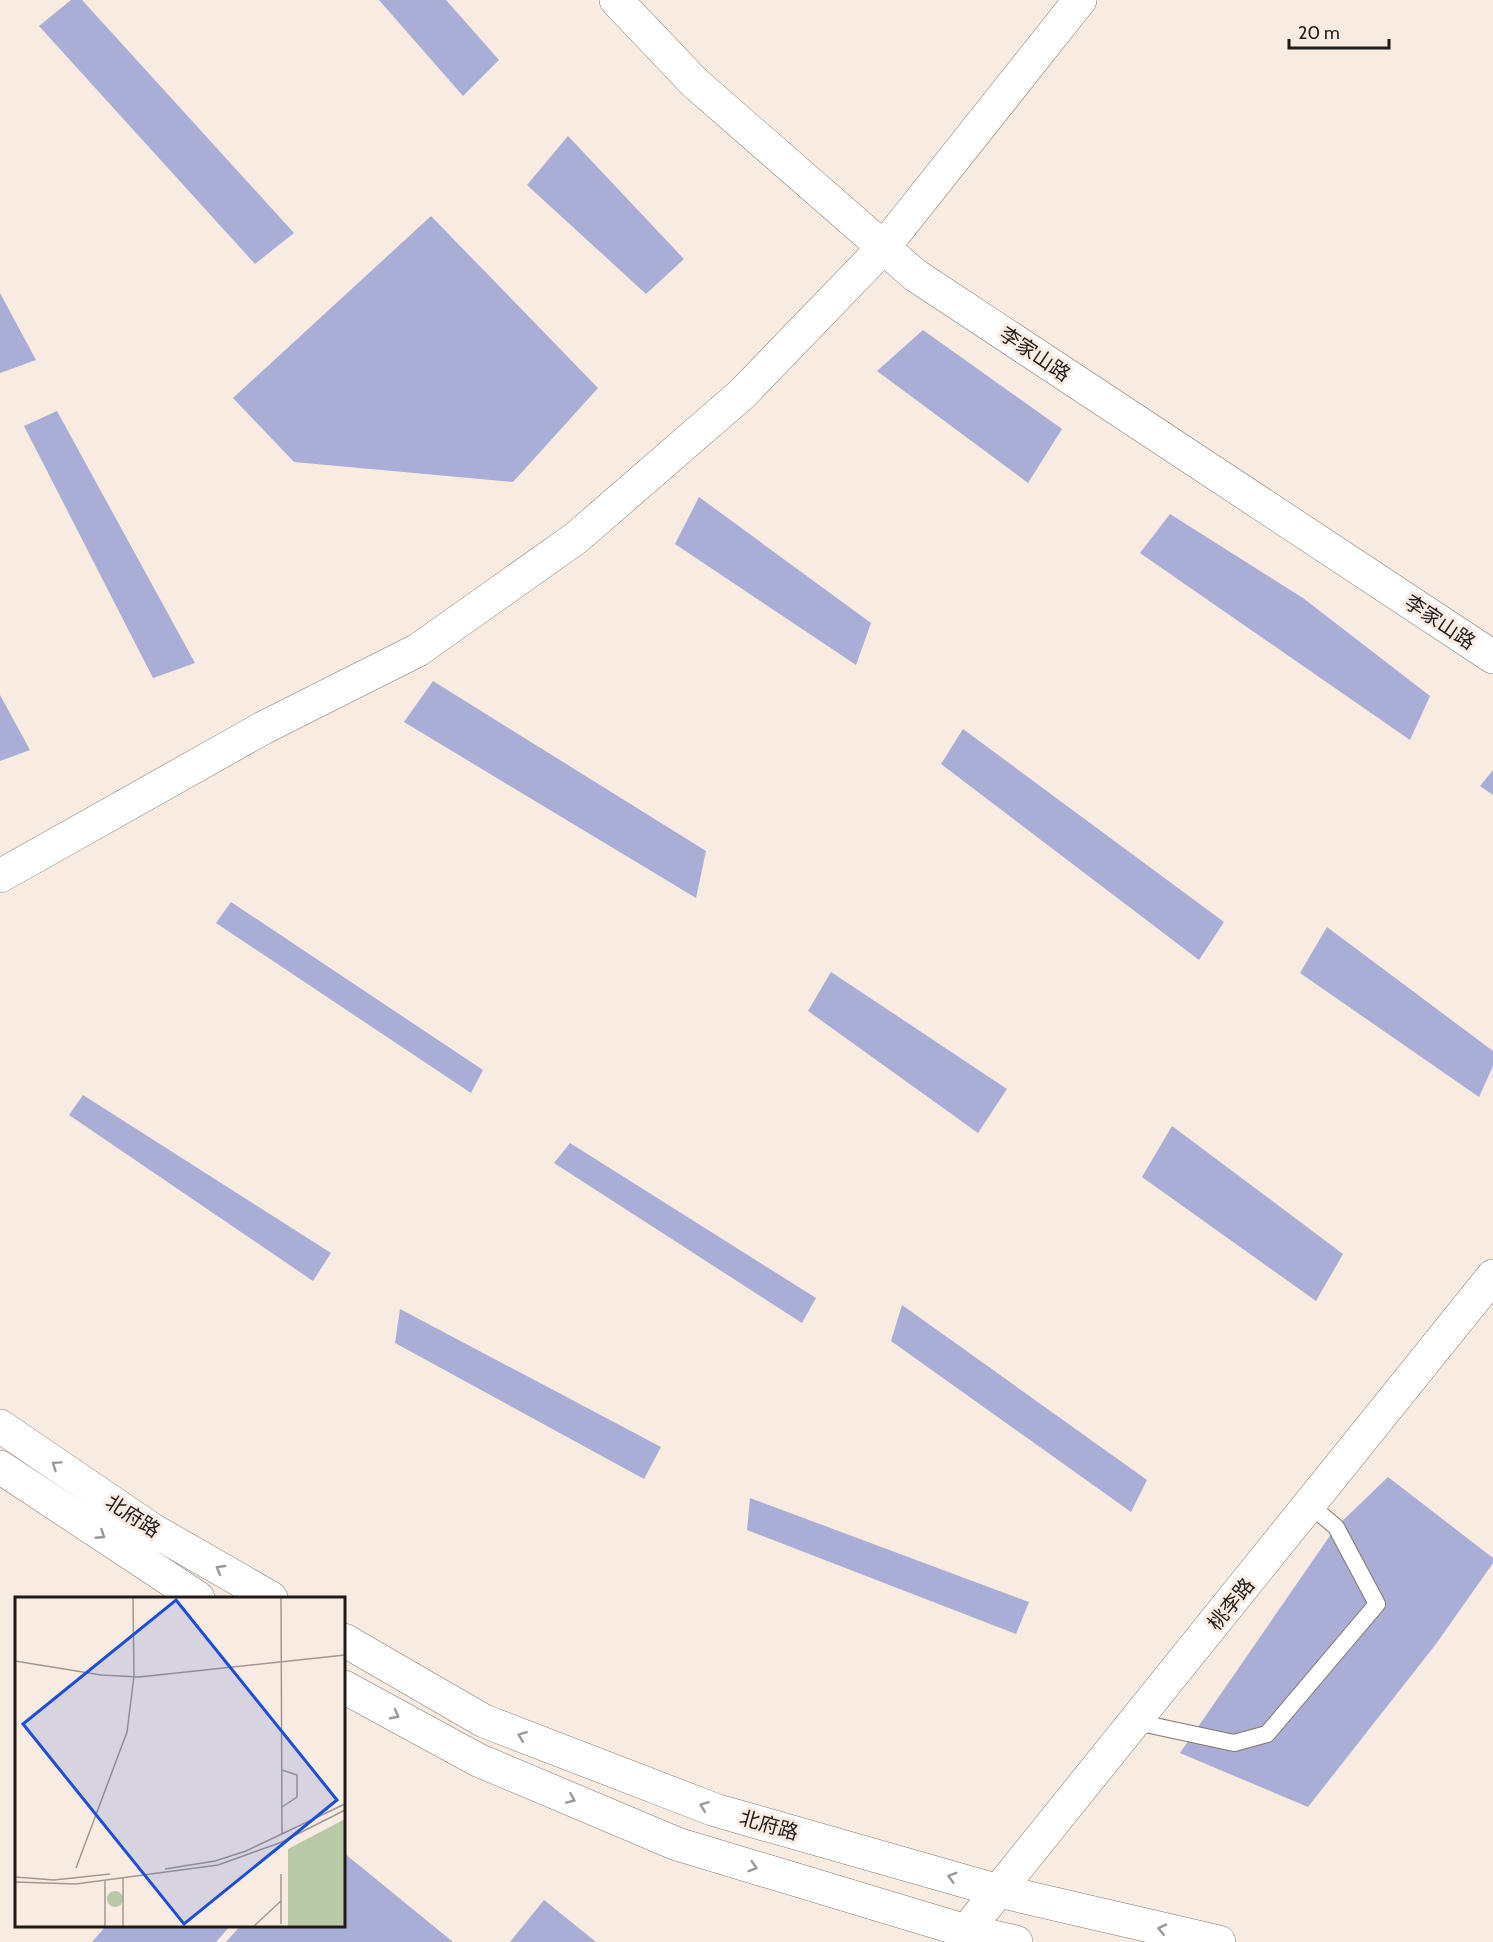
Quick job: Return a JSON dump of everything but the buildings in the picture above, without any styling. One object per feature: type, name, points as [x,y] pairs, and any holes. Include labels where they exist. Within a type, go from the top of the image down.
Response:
[{"type":"street","name":"李家山路","points":[[616,0],[695,84],[915,275],[1493,657]]},
{"type":"street","points":[[0,876],[263,728],[418,650],[576,538],[742,394],[883,248],[1080,0]]},
{"type":"street","name":"桃李路","points":[[966,1931],[1493,1276]]},
{"type":"street","name":"北府路","points":[[0,1426],[151,1529],[268,1597]]},
{"type":"street","name":"北府路","points":[[0,1467],[195,1597]]},
{"type":"street","name":"北府路","points":[[345,1641],[484,1721],[704,1806],[999,1891],[1219,1942]]},
{"type":"street","points":[[345,1689],[478,1760],[677,1844],[966,1931],[1016,1942]]},
{"type":"lane","points":[[1136,1722],[1234,1743],[1267,1734],[1377,1604],[1336,1527],[1310,1505]]}]
